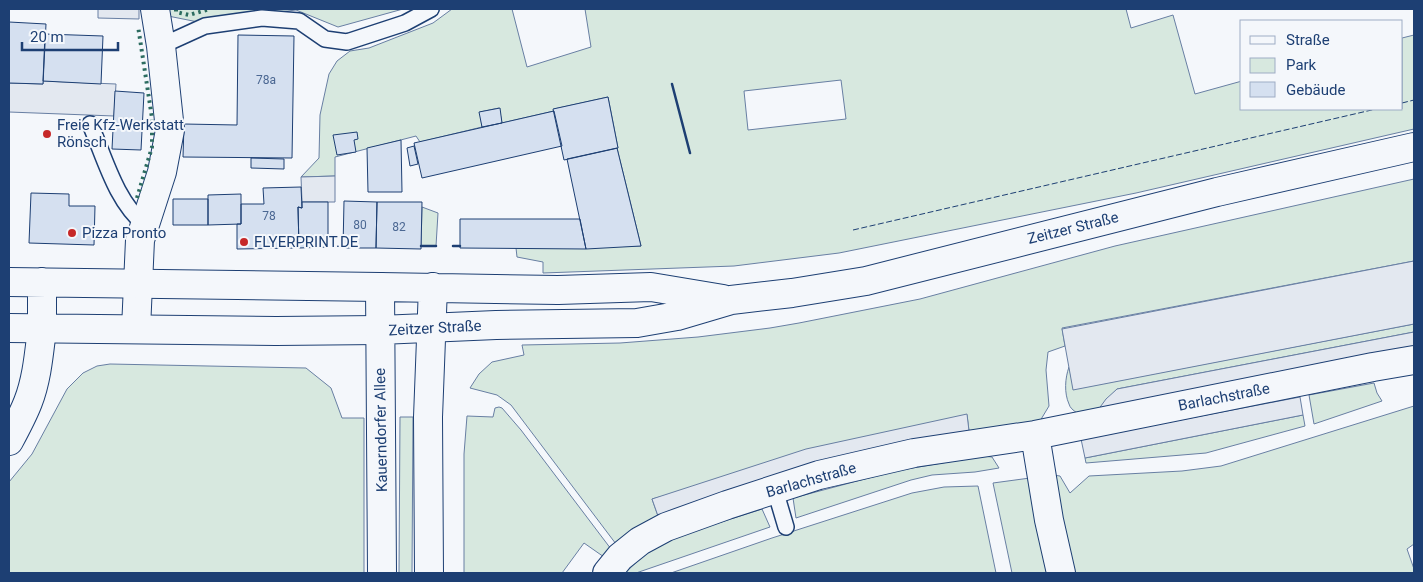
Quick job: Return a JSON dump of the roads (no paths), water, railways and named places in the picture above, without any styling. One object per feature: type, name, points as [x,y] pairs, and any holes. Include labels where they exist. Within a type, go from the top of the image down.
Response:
[{"type":"main road","points":[[136,329],[140,240],[162,172],[170,130],[155,9]]},
{"type":"main road","name":"Zeitzer Straße","points":[[9,328],[283,331],[637,323],[677,316],[731,300],[792,293],[866,281],[1217,192],[1414,147]]},
{"type":"main road","name":"Zeitzer Straße","points":[[9,282],[558,290],[651,287],[731,300]]},
{"type":"main road","points":[[9,441],[28,402],[33,384],[42,329],[42,282]]},
{"type":"main road","name":"Kauerndorfer Allee","points":[[380,287],[382,573]]},
{"type":"main road","points":[[429,573],[428,417],[433,288]]},
{"type":"main road","name":"Barlachstraße","points":[[606,573],[620,557],[640,541],[666,527],[819,475],[914,453],[1035,435],[1414,360]]},
{"type":"main road","points":[[1035,435],[1049,520],[1061,573]]},
{"type":"lane","points":[[161,46],[206,26],[262,18],[299,22],[325,39],[347,42],[405,23],[431,9]]},
{"type":"lane","points":[[90,124],[117,189],[136,218],[145,225]]},
{"type":"lane","points":[[775,490],[786,527]]},
{"type":"place","name":"Freie Kfz-Werkstatt Rönsch","points":[[47,134]]},
{"type":"place","name":"Pizza Pronto","points":[[72,233]]},
{"type":"place","name":"FLYERPRINT.DE","points":[[244,242]]}]
